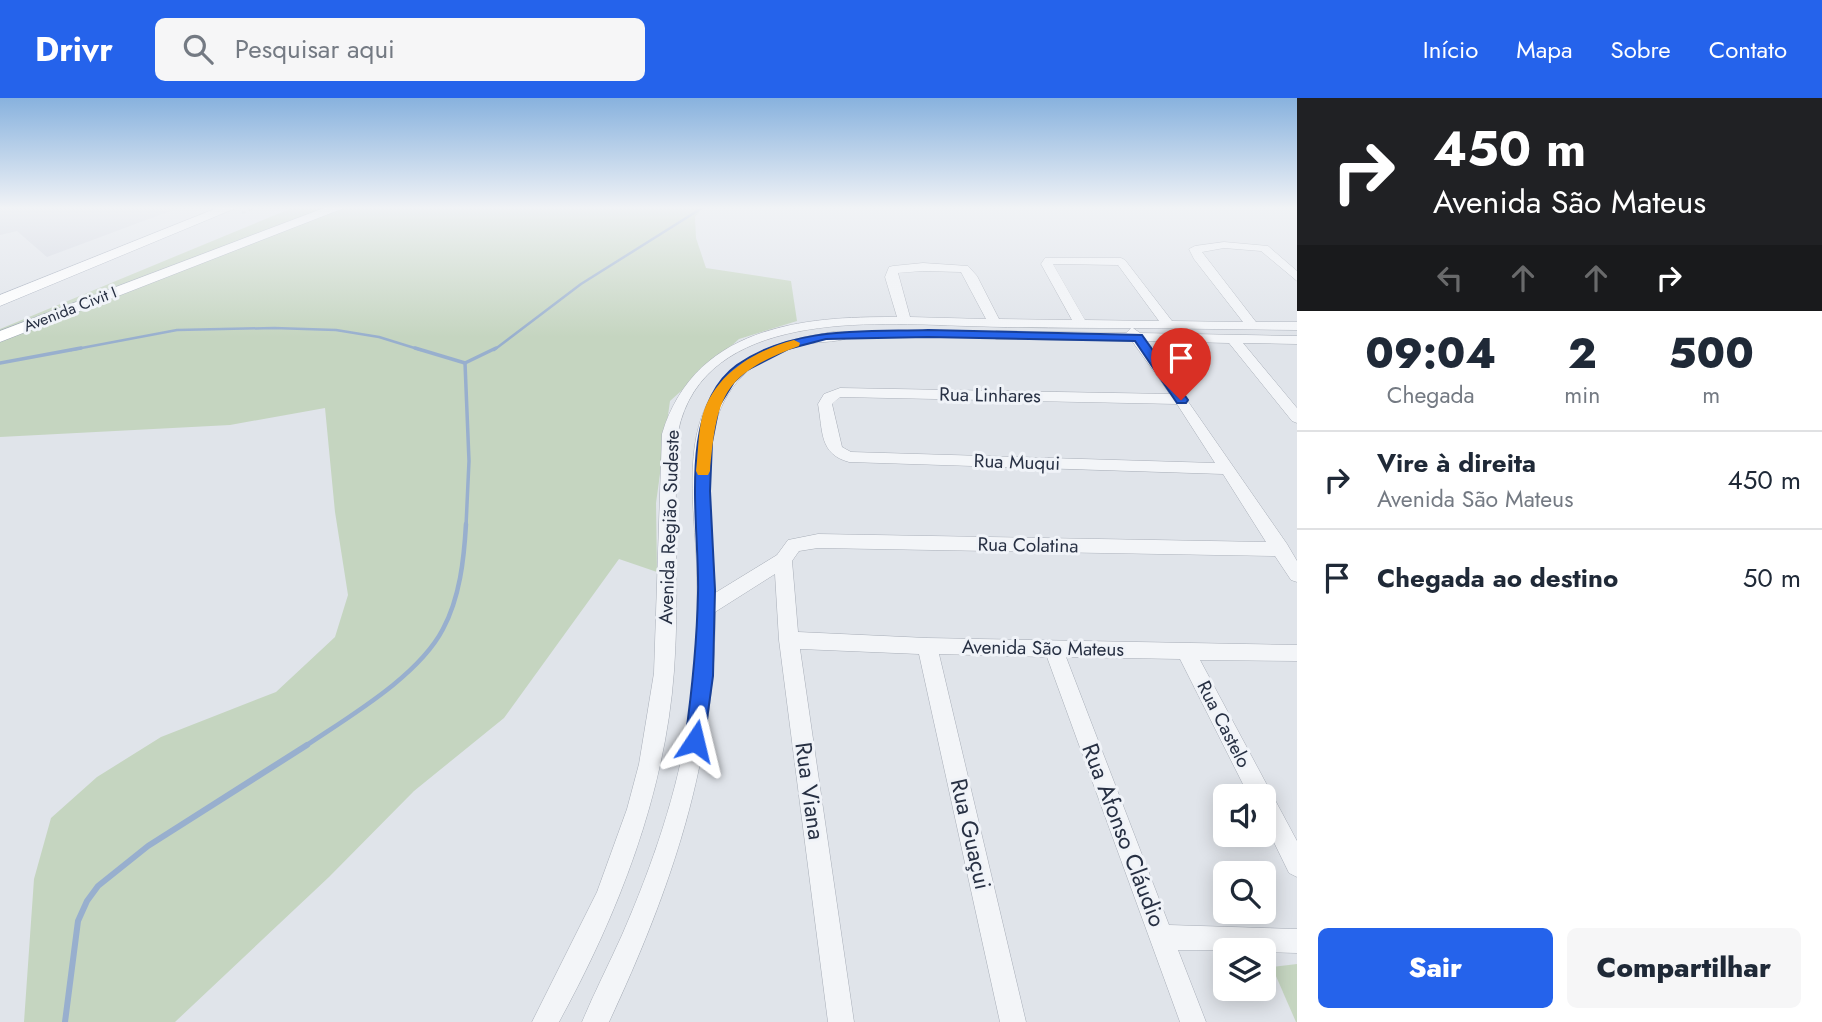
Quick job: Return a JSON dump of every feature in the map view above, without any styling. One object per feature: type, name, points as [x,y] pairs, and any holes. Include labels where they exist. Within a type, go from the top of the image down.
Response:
[{"type":"main road","name":"Avenida Civit I","points":[[0,301],[123,251]]},
{"type":"main road","points":[[170,251],[219,252]]},
{"type":"main road","name":"Avenida Civit I","points":[[0,337],[219,252]]},
{"type":"street","points":[[1197,251],[1253,326]]},
{"type":"street","points":[[1269,251],[1297,277]]},
{"type":"street","points":[[1080,323],[1047,262],[1056,258],[1114,260],[1123,263],[1168,324]]},
{"type":"street","points":[[905,322],[891,273],[899,268],[958,267],[967,270],[995,323]]},
{"type":"street","name":"Avenida Região Sudeste","points":[[545,1022],[590,935],[621,861],[657,727],[664,674],[668,460],[674,414],[692,384],[729,353],[769,334],[822,324],[905,322],[1138,338],[1297,340]]},
{"type":"street","name":"Avenida Região Sudeste","points":[[595,1022],[665,853],[699,721],[706,608],[703,491],[705,442],[713,406],[729,379],[764,354],[825,336],[980,329],[995,323],[1297,326]]},
{"type":"street","points":[[1122,324],[1138,338],[1297,575]]},
{"type":"street","points":[[1233,339],[1297,418]]},
{"type":"street","name":"Rua Linhares","points":[[827,424],[827,400],[842,392],[1181,400]]},
{"type":"street","name":"Rua Muqui","points":[[827,424],[837,452],[849,457],[1227,469]]},
{"type":"street","name":"Rua Colatina","points":[[706,608],[783,560],[794,545],[818,541],[1281,549]]},
{"type":"street","name":"Rua Viana","points":[[783,560],[789,640],[841,1022]]},
{"type":"street","name":"Avenida São Mateus","points":[[789,640],[927,646],[1297,653]]},
{"type":"street","name":"Rua Guaçui","points":[[927,646],[1013,1022]]},
{"type":"street","name":"Rua Afonso Cláudio","points":[[1053,648],[1194,1022]]},
{"type":"street","name":"Rua Castelo","points":[[1186,652],[1255,784]]},
{"type":"street","name":"Rua Castelo","points":[[1276,825],[1297,865]]},
{"type":"street","points":[[1162,937],[1297,941]]},
{"type":"shaded area","points":[[40,251],[63,251],[47,257]]},
{"type":"green space","points":[[188,251],[700,251],[706,268],[791,281],[797,321],[739,339],[670,401],[656,503],[657,572],[619,559],[504,718],[414,791],[329,877],[175,1022],[24,1022],[34,879],[51,818],[97,777],[161,737],[276,692],[335,637],[348,595],[335,512],[325,408],[230,425],[0,437],[0,329]]},
{"type":"green space","points":[[1297,964],[1297,1022],[1276,976],[1276,967]]},
{"type":"waterway","points":[[494,350],[581,284],[633,251]]},
{"type":"waterway","points":[[71,350],[177,330],[274,328],[336,330],[379,337],[421,350]]},
{"type":"waterway","points":[[0,363],[81,348]]},
{"type":"waterway","points":[[415,348],[465,363]]},
{"type":"waterway","points":[[465,363],[496,348]]},
{"type":"waterway","points":[[465,363],[469,461],[466,526]]},
{"type":"waterway","points":[[307,745],[381,695],[432,647],[449,617],[457,591],[466,524]]},
{"type":"waterway","points":[[65,1022],[78,921],[87,901],[98,886],[148,846],[307,745]]},
{"type":"slow traffic","points":[[703,471],[708,422],[719,393],[729,379],[743,367],[764,354],[794,343]]},
{"type":"route","points":[[695,741],[704,676],[705,442],[708,422],[719,393],[729,379],[743,367],[764,354],[803,340],[825,336],[928,334],[1138,338],[1181,400]]}]
